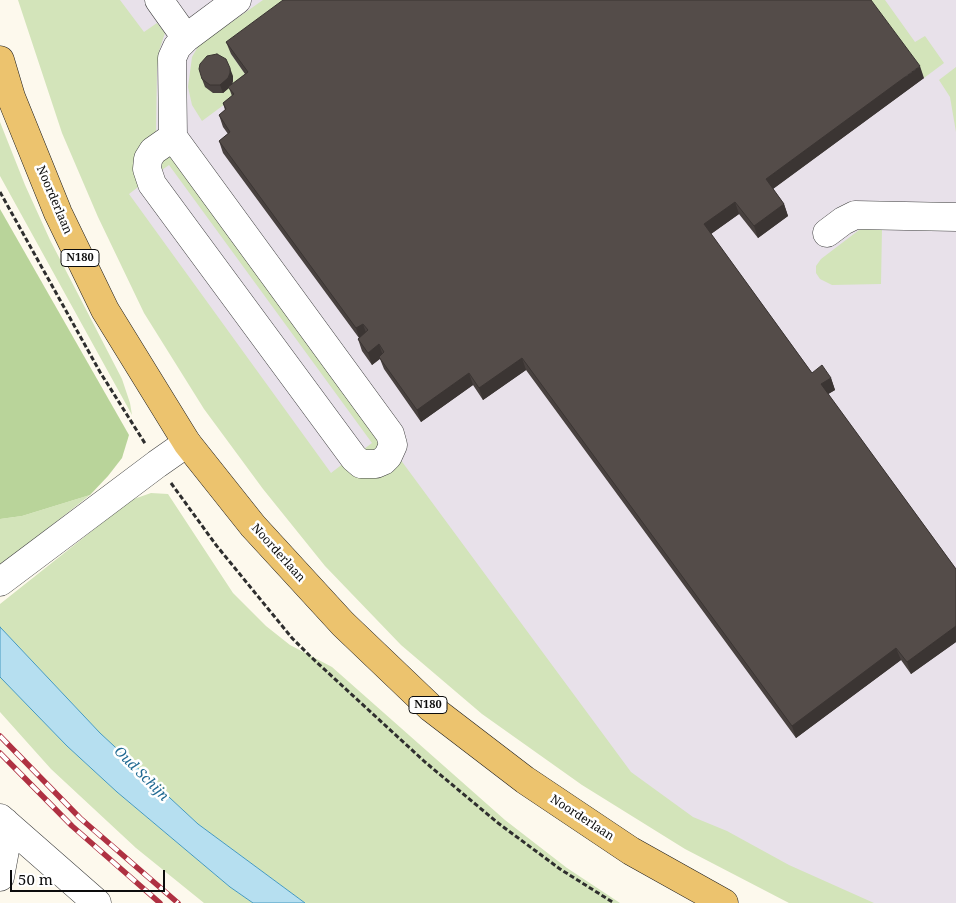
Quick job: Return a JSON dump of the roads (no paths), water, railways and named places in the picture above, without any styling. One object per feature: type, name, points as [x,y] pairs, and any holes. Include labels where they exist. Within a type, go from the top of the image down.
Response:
[{"type":"main road","name":"Noorderlaan","points":[[0,60],[11,97],[58,213],[101,301],[188,444],[253,526],[343,624],[431,708],[533,786],[631,851],[724,903]]},
{"type":"lane","points":[[159,0],[186,38]]},
{"type":"lane","points":[[173,137],[153,151],[148,158],[147,169],[152,184],[354,458],[361,464],[383,462],[393,445],[390,434],[173,137],[172,58],[177,47],[186,38],[232,2]]},
{"type":"lane","points":[[827,233],[843,221],[855,216],[956,217]]},
{"type":"lane","points":[[0,582],[158,464],[188,444]]},
{"type":"lane","points":[[0,877],[8,834],[3,820]]},
{"type":"lane","points":[[3,820],[96,903]]},
{"type":"water","name":"Oud Schijn","points":[[0,627],[100,733],[198,824],[305,903],[253,903],[230,887],[117,792],[67,746],[0,677]]},
{"type":"railway","points":[[0,736],[80,818],[178,903]]},
{"type":"railway","points":[[0,753],[72,826],[160,903]]}]
